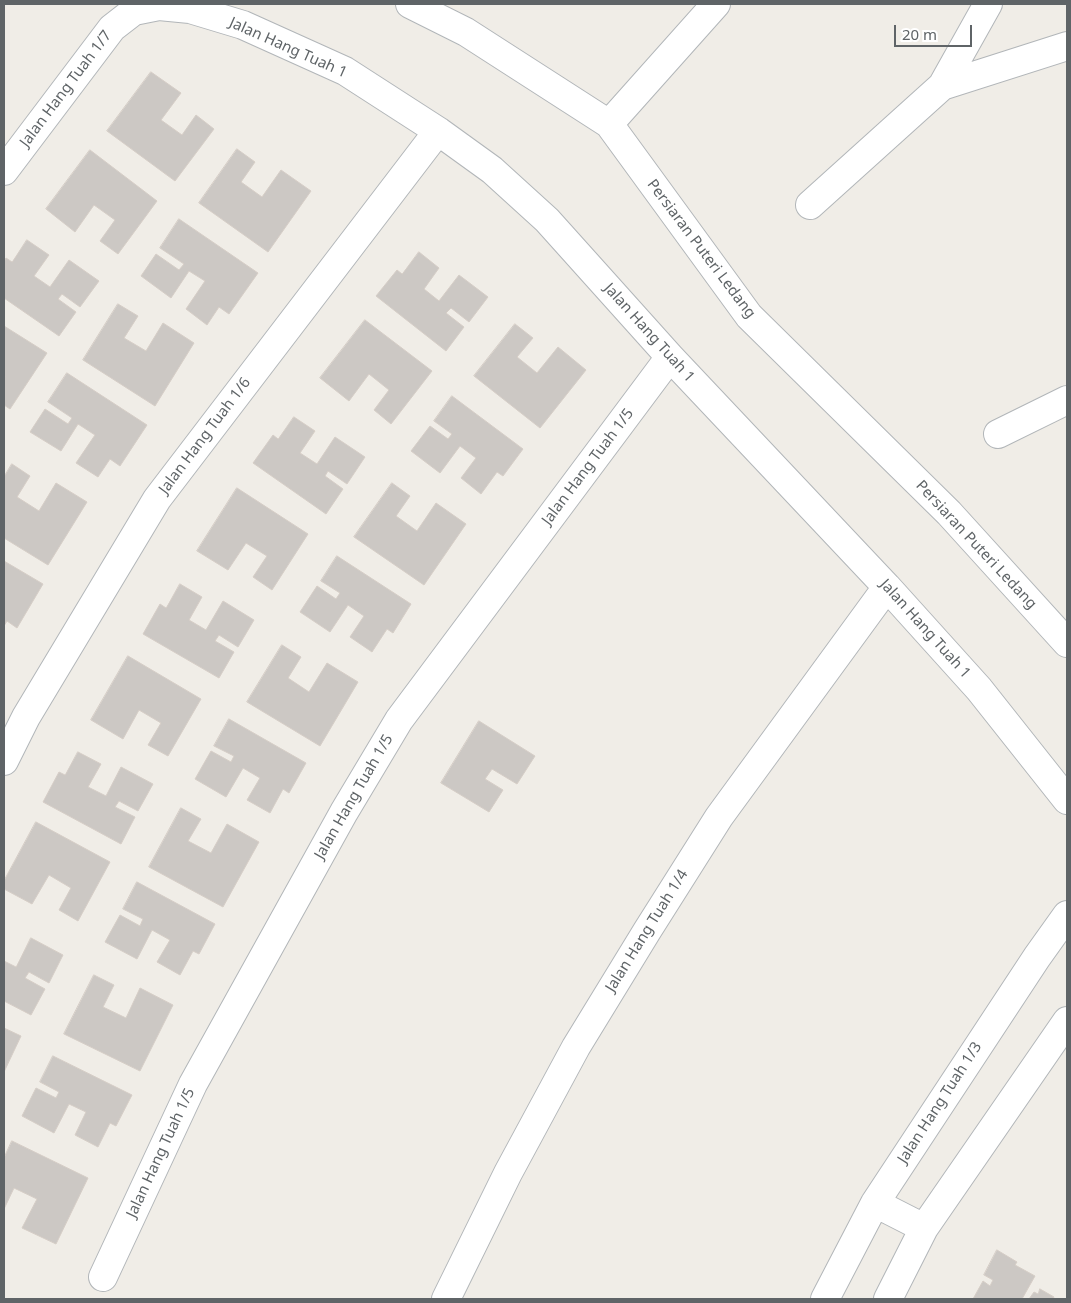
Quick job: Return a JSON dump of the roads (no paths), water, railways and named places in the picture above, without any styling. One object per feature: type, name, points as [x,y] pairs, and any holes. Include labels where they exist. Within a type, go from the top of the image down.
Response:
[{"type":"street","name":"Persiaran Puteri Ledang","points":[[410,4],[466,32],[609,124],[749,316],[949,513],[1067,643]]},
{"type":"street","points":[[609,124],[716,4]]},
{"type":"street","points":[[810,205],[942,86],[988,4]]},
{"type":"street","name":"Jalan Hang Tuah 1","points":[[134,10],[159,6],[190,9],[244,26],[345,71],[438,131],[492,170],[547,220],[670,357],[887,587],[979,689],[1067,800]]},
{"type":"street","name":"Jalan Hang Tuah 1/7","points":[[4,171],[112,28],[134,10]]},
{"type":"street","points":[[942,86],[1067,46]]},
{"type":"street","name":"Jalan Hang Tuah 1/6","points":[[4,761],[26,717],[157,499],[438,131]]},
{"type":"street","name":"Jalan Hang Tuah 1/5","points":[[103,1277],[193,1084],[344,812],[399,720],[670,357]]},
{"type":"street","points":[[998,434],[1067,400]]},
{"type":"street","name":"Jalan Hang Tuah 1/4","points":[[446,1299],[508,1173],[576,1047],[647,931],[719,817],[887,587]]},
{"type":"street","name":"Jalan Hang Tuah 1/3","points":[[825,1299],[875,1203],[1037,956],[1067,914]]},
{"type":"street","points":[[888,1299],[924,1228],[1067,1021]]},
{"type":"street","points":[[875,1203],[924,1228]]}]
